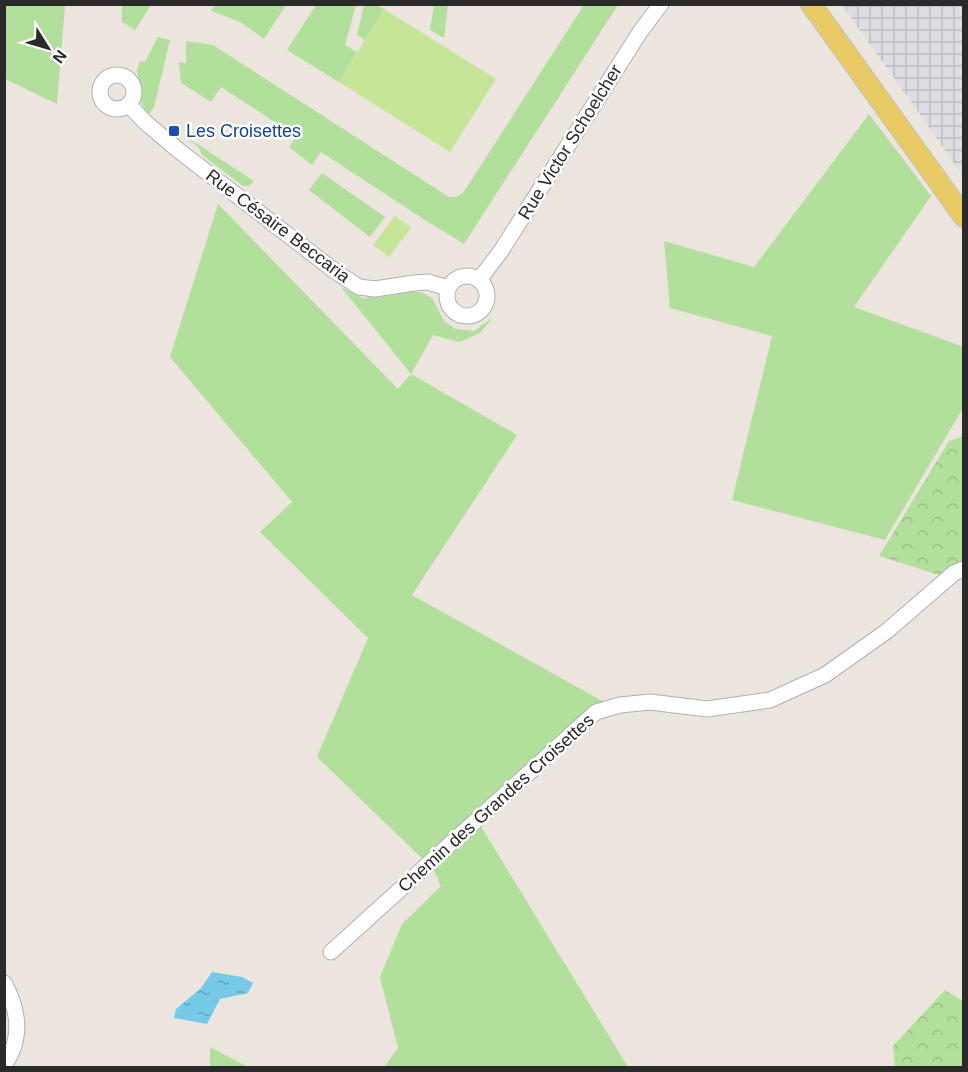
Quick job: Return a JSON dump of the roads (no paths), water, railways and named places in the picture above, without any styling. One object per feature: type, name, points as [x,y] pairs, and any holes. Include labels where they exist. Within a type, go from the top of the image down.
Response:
[{"type":"main road","points":[[812,4],[963,217]]},
{"type":"street","name":"Rue Victor Schoelcher","points":[[479,280],[501,251],[640,33],[661,4]]},
{"type":"street","name":"Rue Césaire Beccaria","points":[[129,105],[178,150],[336,273],[359,287],[375,289],[428,282],[448,288]]},
{"type":"street","points":[[464,276],[479,280],[486,288],[487,298],[483,309],[470,317],[459,315],[451,309],[446,299],[448,288],[454,280],[464,276]]},
{"type":"street","name":"Chemin des Grandes Croisettes","points":[[331,952],[596,712],[620,705],[650,702],[707,709],[770,700],[825,675],[887,631],[954,573],[963,569]]},
{"type":"street","points":[[4,983],[11,995],[17,1017],[16,1036],[4,1065]]},
{"type":"water","points":[[212,972],[242,977],[253,983],[248,993],[220,999],[207,1024],[174,1018],[176,1009],[201,988]]},
{"type":"place","name":"Les Croisettes","points":[[174,131]]}]
